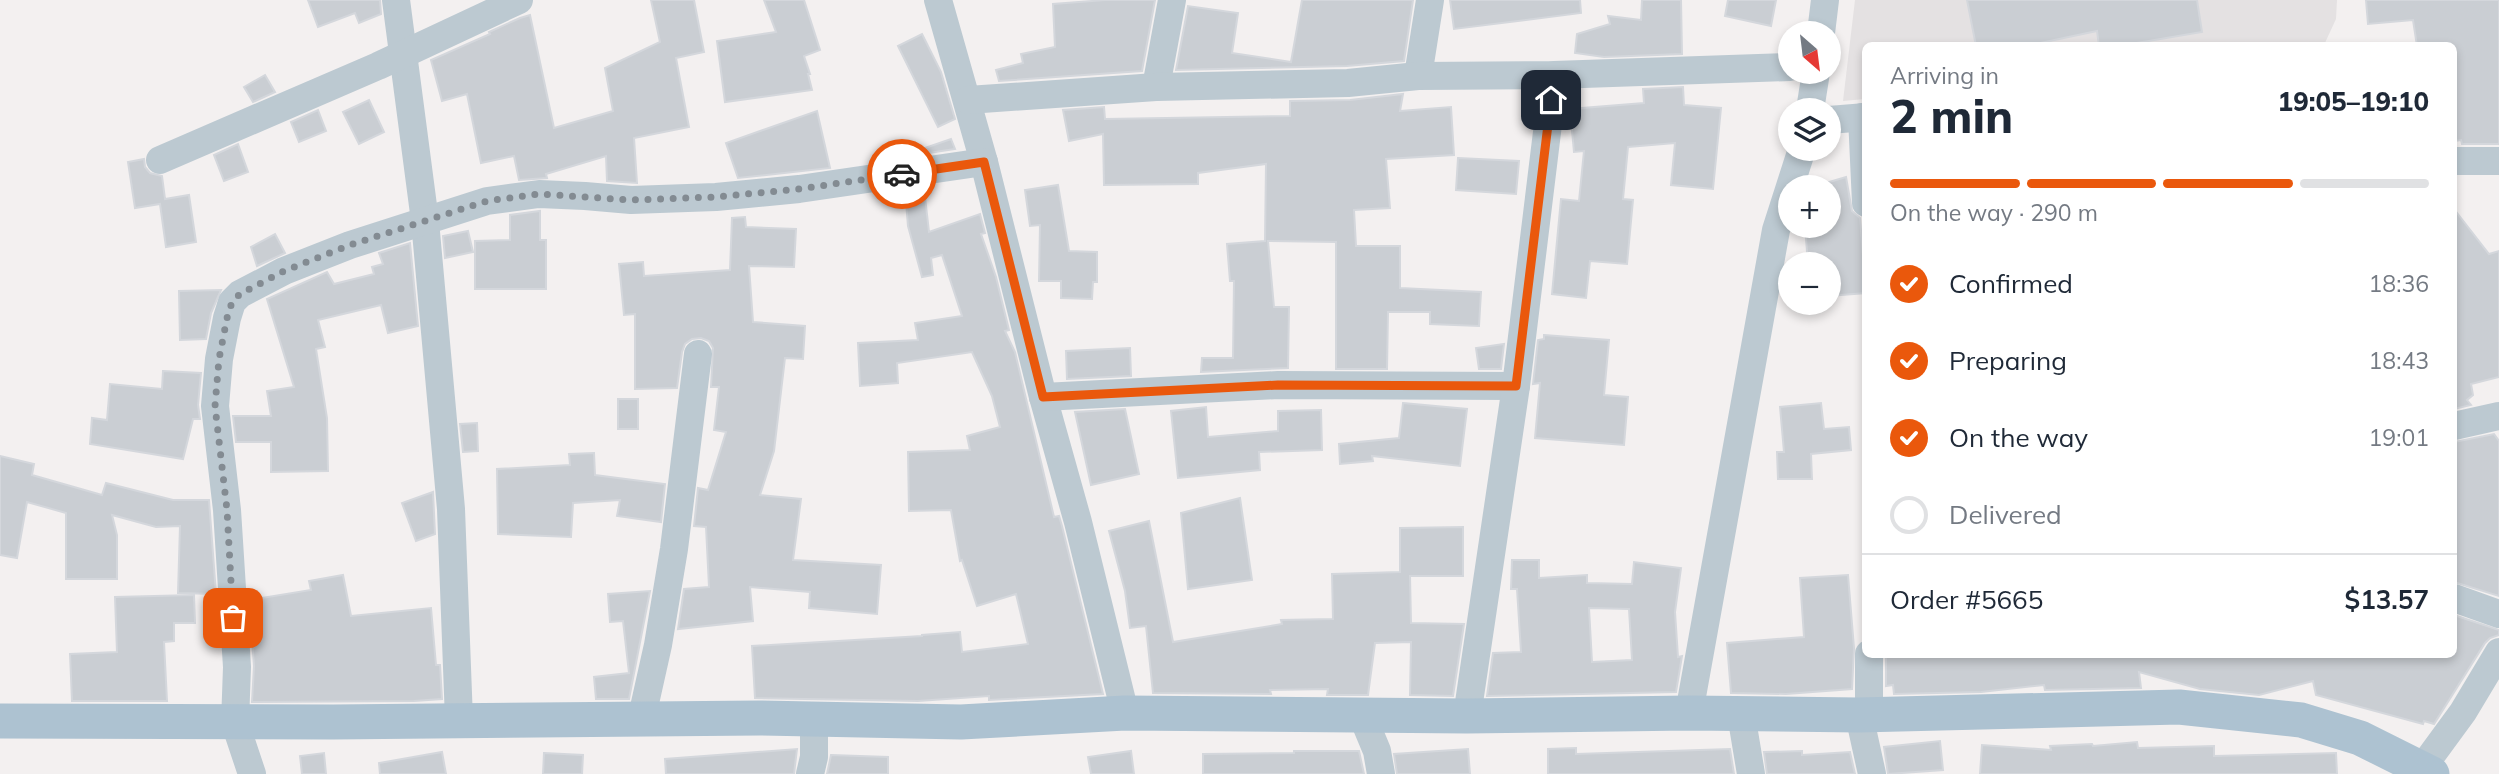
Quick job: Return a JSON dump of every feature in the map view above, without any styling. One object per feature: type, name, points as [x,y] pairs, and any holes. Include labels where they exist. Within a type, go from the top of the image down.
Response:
[{"type":"main road","points":[[0,722],[814,719],[961,722],[1125,713],[1864,715],[2193,709],[2301,720],[2360,738],[2427,771]]},
{"type":"street","points":[[396,0],[425,221],[451,509],[459,720]]},
{"type":"street","points":[[160,160],[378,66],[519,0]]},
{"type":"street","points":[[938,0],[968,100],[1125,713]]},
{"type":"street","points":[[1156,87],[1172,0]]},
{"type":"street","points":[[1418,76],[1430,0]]},
{"type":"street","points":[[1822,21],[1825,0]]},
{"type":"street","points":[[968,100],[1156,87],[1348,83],[1418,76],[1554,75],[1778,67]]},
{"type":"street","points":[[1467,716],[1516,386],[1554,75]]},
{"type":"street","points":[[1841,119],[1862,117]]},
{"type":"street","points":[[1689,713],[1776,230],[1798,161]]},
{"type":"street","points":[[2457,161],[2499,161]]},
{"type":"street","points":[[253,774],[235,723],[237,667],[227,510],[215,406],[219,359],[232,302],[254,286],[284,271],[350,245],[487,201],[539,194],[631,200],[716,197],[799,189],[984,162]]},
{"type":"street","points":[[641,721],[658,645],[674,549],[698,354]]},
{"type":"street","points":[[1043,397],[1278,385],[1516,386]]},
{"type":"street","points":[[2457,425],[2499,416]]},
{"type":"street","points":[[2457,599],[2499,614]]},
{"type":"street","points":[[2427,771],[2499,652]]},
{"type":"street","points":[[1869,658],[1864,715],[1872,774]]},
{"type":"street","points":[[1741,714],[1751,774]]},
{"type":"street","points":[[1362,715],[1377,751],[1381,774]]},
{"type":"street","points":[[810,774],[814,757],[814,719]]},
{"type":"shaded area","points":[[1855,0],[2337,0],[2336,19],[2325,42],[1862,42],[1862,99],[1843,101]]},
{"type":"building","points":[[308,0],[380,0],[381,14],[359,23],[355,13],[318,27]]},
{"type":"building","points":[[651,0],[694,0],[704,52],[676,58],[689,127],[634,138],[637,183],[607,181],[606,156],[546,174],[547,178],[519,180],[514,156],[481,163],[467,94],[442,101],[431,60],[530,15],[554,128],[613,111],[605,68],[660,42]]},
{"type":"building","points":[[764,0],[804,0],[820,50],[804,56],[812,90],[725,102],[717,41],[776,32]]},
{"type":"building","points":[[1155,0],[1142,71],[999,81],[996,70],[1023,63],[1021,54],[1055,47],[1053,4]]},
{"type":"building","points":[[1302,0],[1413,0],[1404,61],[1347,66],[1176,70],[1188,6],[1238,13],[1232,53],[1291,62]]},
{"type":"building","points":[[1450,0],[1580,0],[1581,13],[1454,29]]},
{"type":"building","points":[[1642,0],[1681,0],[1682,54],[1604,57],[1575,53],[1577,34],[1610,24],[1608,16],[1641,20]]},
{"type":"building","points":[[1728,0],[1776,0],[1771,26],[1725,16]]},
{"type":"building","points":[[1967,0],[2197,0],[2202,32],[2143,42],[2098,42],[2097,31],[2045,42],[1975,42]]},
{"type":"building","points":[[2366,0],[2499,0],[2499,144],[2462,144],[2461,140],[2457,141],[2457,42],[2416,42],[2413,20],[2368,24]]},
{"type":"building","points":[[922,34],[941,72],[955,119],[938,127],[898,46]]},
{"type":"building","points":[[265,75],[275,92],[253,102],[244,87]]},
{"type":"building","points":[[1683,87],[1684,105],[1721,108],[1713,189],[1671,185],[1675,143],[1628,147],[1623,199],[1633,200],[1627,264],[1590,261],[1586,298],[1552,294],[1561,199],[1579,201],[1584,151],[1574,152],[1570,109],[1644,103],[1643,89]]},
{"type":"building","points":[[1403,94],[1400,111],[1451,107],[1454,155],[1386,159],[1390,208],[1354,210],[1356,246],[1400,246],[1400,288],[1481,292],[1479,326],[1430,324],[1430,312],[1388,312],[1387,369],[1336,369],[1336,242],[1268,241],[1274,307],[1289,307],[1288,368],[1201,372],[1202,358],[1233,358],[1234,281],[1230,281],[1227,244],[1265,241],[1266,164],[1198,173],[1198,184],[1104,185],[1103,134],[1069,141],[1063,110],[1104,107],[1105,119],[1290,116],[1290,101],[1350,100]]},
{"type":"building","points":[[369,100],[384,132],[359,144],[343,112]]},
{"type":"building","points":[[318,110],[326,131],[299,142],[291,122]]},
{"type":"building","points":[[817,111],[830,168],[738,178],[726,143]]},
{"type":"building","points":[[951,139],[955,149],[896,158]]},
{"type":"building","points":[[238,144],[248,172],[224,181],[214,155]]},
{"type":"building","points":[[1458,158],[1519,161],[1516,194],[1456,190]]},
{"type":"building","points":[[144,159],[145,167],[150,173],[162,176],[165,199],[189,195],[196,242],[166,247],[160,204],[135,208],[128,162]]},
{"type":"building","points":[[1846,177],[1852,211],[1860,218],[1862,293],[1841,295],[1841,252],[1807,252],[1806,238],[1841,238],[1841,178]]},
{"type":"building","points":[[1058,185],[1069,251],[1097,252],[1097,282],[1093,282],[1092,299],[1061,298],[1061,281],[1039,281],[1040,225],[1030,226],[1025,190]]},
{"type":"building","points":[[924,188],[929,232],[980,214],[985,233],[981,234],[996,277],[1009,330],[1005,331],[1015,352],[1054,517],[1059,516],[1062,526],[1103,694],[989,700],[989,696],[918,701],[755,698],[752,646],[960,632],[962,652],[1028,644],[1016,594],[977,606],[962,560],[960,561],[951,510],[909,511],[908,452],[970,450],[967,436],[1000,427],[992,396],[972,352],[897,363],[898,383],[860,386],[858,343],[918,340],[915,323],[962,316],[942,255],[931,258],[933,275],[922,277],[908,226],[905,190]]},
{"type":"building","points":[[540,211],[540,240],[546,240],[546,289],[475,289],[475,241],[510,240],[510,215]]},
{"type":"building","points":[[2457,213],[2489,254],[2499,251],[2499,377],[2471,384],[2473,395],[2467,400],[2471,405],[2457,408]]},
{"type":"building","points":[[745,217],[746,227],[796,229],[794,267],[749,266],[753,322],[805,326],[803,359],[785,358],[774,451],[760,495],[801,499],[793,560],[881,565],[877,614],[809,608],[810,592],[750,587],[753,621],[678,629],[684,589],[709,587],[706,527],[694,526],[698,488],[708,490],[726,432],[714,430],[719,387],[711,387],[713,348],[709,341],[701,338],[692,339],[685,344],[677,388],[635,389],[635,314],[624,315],[619,264],[643,262],[644,276],[730,270],[732,218]]},
{"type":"building","points":[[468,231],[473,252],[445,258],[443,236]]},
{"type":"building","points":[[275,234],[285,253],[257,266],[251,247]]},
{"type":"building","points":[[410,243],[418,326],[388,333],[381,305],[318,320],[325,347],[316,349],[327,418],[328,471],[271,472],[271,442],[236,442],[233,416],[271,416],[267,391],[294,387],[267,299],[327,272],[334,284],[374,274],[372,267],[383,264],[379,253]]},
{"type":"building","points":[[221,290],[211,313],[206,339],[180,340],[179,291]]},
{"type":"building","points":[[1544,335],[1609,340],[1604,395],[1628,397],[1624,445],[1535,438],[1540,383],[1533,384],[1538,340],[1544,339]]},
{"type":"building","points":[[1504,344],[1501,369],[1479,369],[1476,348]]},
{"type":"building","points":[[1130,348],[1131,376],[1067,379],[1066,351]]},
{"type":"building","points":[[163,371],[201,373],[198,405],[200,419],[193,419],[183,459],[90,444],[92,418],[107,420],[110,384],[162,389]]},
{"type":"building","points":[[618,399],[638,399],[638,429],[618,429]]},
{"type":"building","points":[[1403,403],[1467,409],[1460,466],[1372,456],[1373,461],[1340,464],[1339,444],[1399,438]]},
{"type":"building","points":[[1821,403],[1824,429],[1849,427],[1851,450],[1811,454],[1812,479],[1778,479],[1777,452],[1784,452],[1780,407]]},
{"type":"building","points":[[1206,407],[1208,437],[1278,431],[1278,411],[1321,410],[1322,450],[1259,452],[1260,470],[1178,478],[1171,411]]},
{"type":"building","points":[[1125,409],[1139,474],[1091,485],[1075,412]]},
{"type":"building","points":[[477,423],[478,451],[463,452],[460,424]]},
{"type":"building","points":[[2494,434],[2499,441],[2499,596],[2457,583],[2457,441]]},
{"type":"building","points":[[594,453],[595,475],[665,484],[661,522],[617,516],[620,500],[573,503],[571,537],[498,534],[497,469],[570,465],[569,454]]},
{"type":"building","points":[[0,456],[34,464],[32,475],[102,495],[106,483],[173,500],[209,500],[216,594],[178,593],[180,526],[156,527],[112,515],[117,535],[117,579],[66,579],[66,513],[27,502],[17,558],[0,555]]},
{"type":"building","points":[[433,492],[435,534],[416,541],[402,503]]},
{"type":"building","points":[[1240,498],[1252,580],[1188,589],[1181,513]]},
{"type":"building","points":[[1149,521],[1173,642],[1282,624],[1281,620],[1333,619],[1332,574],[1400,572],[1400,528],[1463,527],[1463,576],[1410,576],[1411,623],[1464,624],[1453,696],[1410,695],[1411,642],[1375,643],[1368,695],[1327,695],[1328,689],[1270,690],[1271,694],[1153,693],[1146,626],[1130,628],[1125,591],[1109,531]]},
{"type":"building","points":[[1512,560],[1539,560],[1539,578],[1587,575],[1587,583],[1632,584],[1634,562],[1681,568],[1675,612],[1678,657],[1682,656],[1676,692],[1487,696],[1493,653],[1521,652],[1517,589],[1511,589]],"holes":[[[1589,608],[1629,609],[1632,660],[1592,662]]]},
{"type":"building","points":[[343,575],[351,616],[431,608],[442,699],[252,702],[254,666],[249,600],[311,590],[309,581]]},
{"type":"building","points":[[1848,575],[1854,648],[1852,689],[1786,694],[1731,693],[1727,643],[1804,637],[1800,578]]},
{"type":"building","points":[[650,591],[629,699],[596,699],[594,677],[629,673],[623,621],[610,622],[608,594]]},
{"type":"building","points":[[194,595],[195,623],[174,623],[174,641],[164,642],[167,701],[72,701],[70,654],[117,652],[115,597]]},
{"type":"building","points":[[2457,616],[2499,630],[2499,635],[2485,643],[2434,724],[2424,721],[2423,724],[2316,695],[2313,681],[2259,695],[2200,689],[2139,672],[2141,688],[2045,690],[2044,685],[1981,692],[1894,694],[1893,685],[1886,686],[1886,658],[2457,658]]},
{"type":"building","points":[[1940,741],[1943,770],[1888,774],[1884,747]]},
{"type":"building","points":[[2137,742],[2138,748],[2214,746],[2214,756],[2336,753],[2337,774],[1980,774],[1982,745],[2051,750],[2050,746]]},
{"type":"building","points":[[1576,748],[1576,754],[1730,749],[1734,774],[1548,774],[1548,749]]},
{"type":"building","points":[[797,749],[794,774],[666,774],[665,759]]},
{"type":"building","points":[[1468,749],[1470,774],[1397,774],[1394,754]]},
{"type":"building","points":[[1131,751],[1134,774],[1091,774],[1088,757]]},
{"type":"building","points":[[1359,751],[1364,774],[1203,774],[1203,754]]},
{"type":"building","points":[[1802,751],[1802,755],[1850,752],[1855,774],[1767,774],[1764,752]]},
{"type":"building","points":[[442,752],[446,774],[380,774],[379,763]]},
{"type":"building","points":[[324,753],[326,774],[302,774],[300,756]]},
{"type":"building","points":[[544,753],[583,755],[582,774],[543,774]]},
{"type":"building","points":[[831,755],[888,757],[888,774],[827,774]]},
{"type":"way so far","points":[[233,618],[227,510],[215,406],[219,359],[227,318],[232,302],[240,294],[284,271],[350,245],[487,201],[539,194],[631,200],[716,197],[799,189],[902,174]]},
{"type":"route","points":[[902,174],[984,162],[1043,397],[1278,385],[1516,386],[1551,100]]}]
